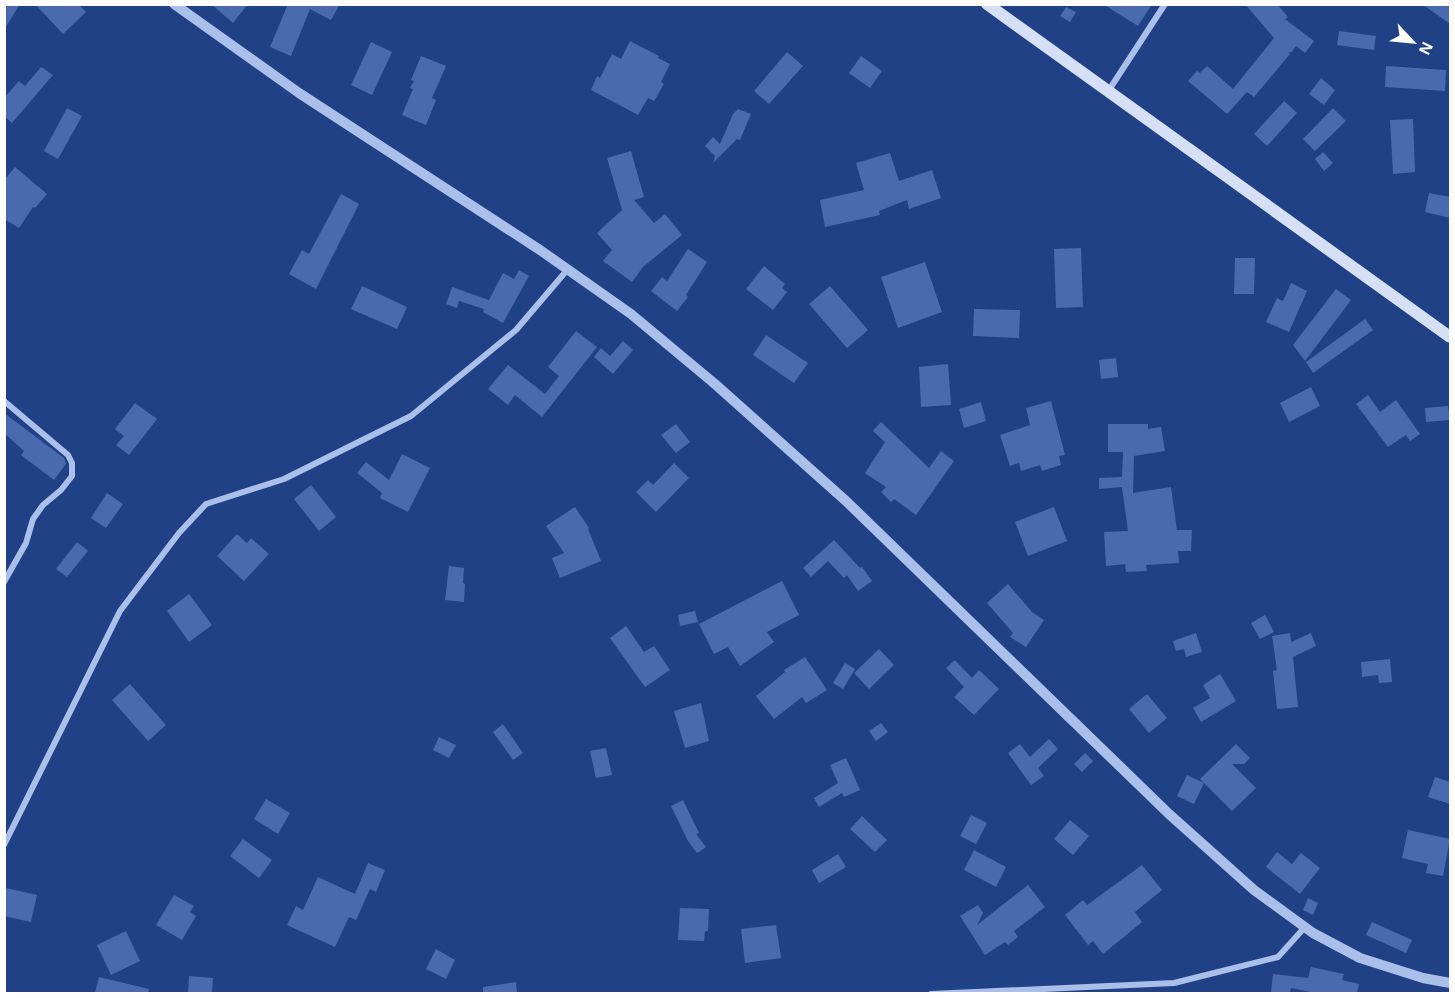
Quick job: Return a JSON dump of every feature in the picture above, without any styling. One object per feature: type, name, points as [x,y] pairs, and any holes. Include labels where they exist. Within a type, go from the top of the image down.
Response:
[{"type":"main road","points":[[987,4],[1450,337]]},
{"type":"street","points":[[174,4],[299,93],[632,314],[715,384],[846,501],[1169,814],[1254,890],[1305,927],[1360,958],[1423,978],[1450,983]]},
{"type":"street","points":[[1108,90],[1165,4]]},
{"type":"street","points":[[4,845],[120,611],[179,533],[206,504],[284,479],[411,416],[516,330],[567,269]]},
{"type":"street","points":[[4,401],[68,455],[72,463],[72,476],[61,490],[43,505],[33,519],[26,543],[4,582]]},
{"type":"street","points":[[931,993],[1174,983],[1278,957],[1305,927]]},
{"type":"building","points":[[4,4],[20,4],[4,30]]},
{"type":"building","points":[[35,4],[78,4],[86,12],[63,34]]},
{"type":"building","points":[[211,4],[248,4],[233,23]]},
{"type":"building","points":[[288,4],[340,4],[331,20],[310,9],[291,56],[270,47]]},
{"type":"building","points":[[1103,4],[1152,4],[1138,26]]},
{"type":"building","points":[[1245,4],[1277,4],[1288,17],[1285,19],[1314,41],[1305,53],[1296,46],[1291,53],[1288,52],[1290,54],[1254,97],[1247,92],[1227,114],[1188,81],[1197,71],[1200,73],[1207,66],[1233,89],[1274,38]]},
{"type":"building","points":[[1422,4],[1450,4],[1450,24]]},
{"type":"building","points":[[1066,7],[1076,12],[1070,22],[1060,16]]},
{"type":"building","points":[[1339,31],[1376,36],[1374,50],[1337,45]]},
{"type":"building","points":[[630,41],[670,64],[661,82],[664,84],[654,101],[648,98],[638,115],[591,90],[597,76],[600,78],[612,54],[621,59]]},
{"type":"building","points":[[371,42],[392,52],[372,95],[351,85]]},
{"type":"building","points":[[787,52],[803,66],[769,104],[754,91]]},
{"type":"building","points":[[421,56],[446,66],[432,98],[436,100],[426,125],[402,115],[413,89],[410,88],[414,81],[411,80]]},
{"type":"building","points":[[861,56],[882,71],[870,88],[849,73]]},
{"type":"building","points":[[1386,66],[1446,70],[1445,91],[1385,87]]},
{"type":"building","points":[[41,67],[53,75],[12,123],[4,116],[4,98],[19,81],[25,86]]},
{"type":"building","points":[[1321,78],[1335,90],[1324,105],[1309,94]]},
{"type":"building","points":[[1284,101],[1297,113],[1267,146],[1254,134]]},
{"type":"building","points":[[67,108],[82,116],[58,159],[44,151]]},
{"type":"building","points":[[1333,108],[1346,121],[1315,151],[1303,139]]},
{"type":"building","points":[[738,109],[751,114],[740,140],[737,139],[713,163],[715,156],[705,146],[713,137],[720,144],[733,114]]},
{"type":"building","points":[[1413,119],[1415,172],[1393,174],[1390,120]]},
{"type":"building","points":[[631,151],[644,197],[634,200],[654,223],[665,214],[682,235],[643,267],[632,282],[603,261],[612,250],[597,233],[622,210],[607,158]]},
{"type":"building","points":[[1323,152],[1333,163],[1324,171],[1315,159]]},
{"type":"building","points":[[890,153],[899,181],[932,170],[941,198],[909,209],[907,200],[879,211],[880,215],[825,227],[820,200],[864,190],[856,163]]},
{"type":"building","points":[[15,167],[47,194],[35,208],[33,207],[19,228],[4,219],[4,180]]},
{"type":"building","points":[[1429,193],[1450,197],[1450,218],[1425,212]]},
{"type":"building","points":[[341,194],[359,204],[316,289],[289,274],[302,250],[309,254]]},
{"type":"building","points":[[1081,248],[1083,307],[1056,308],[1054,249]]},
{"type":"building","points":[[688,249],[707,262],[686,295],[688,297],[677,311],[651,291],[662,277],[667,281]]},
{"type":"building","points":[[1235,258],[1255,258],[1254,294],[1234,294]]},
{"type":"building","points":[[925,262],[942,312],[898,328],[881,277]]},
{"type":"building","points":[[764,266],[785,284],[782,288],[787,292],[773,310],[746,289]]},
{"type":"building","points":[[519,270],[529,276],[503,323],[483,312],[484,309],[459,301],[457,308],[446,304],[452,287],[489,300],[503,273],[514,279]]},
{"type":"building","points":[[1291,283],[1307,291],[1289,332],[1266,322],[1277,298],[1283,301]]},
{"type":"building","points":[[362,286],[407,307],[397,329],[351,309]]},
{"type":"building","points":[[830,286],[868,330],[847,348],[809,304]]},
{"type":"building","points":[[1336,289],[1351,300],[1305,361],[1293,345]]},
{"type":"building","points":[[974,309],[1020,310],[1019,338],[973,336]]},
{"type":"building","points":[[1365,319],[1373,330],[1313,373],[1306,362]]},
{"type":"building","points":[[576,331],[597,347],[542,417],[515,395],[508,405],[488,389],[508,365],[545,394],[559,376],[548,367]]},
{"type":"building","points":[[766,335],[808,363],[794,383],[753,355]]},
{"type":"building","points":[[623,341],[633,350],[613,374],[594,357],[601,348],[610,356]]},
{"type":"building","points":[[1116,358],[1118,377],[1101,379],[1099,360]]},
{"type":"building","points":[[948,364],[951,405],[921,407],[919,367]]},
{"type":"building","points":[[1311,387],[1320,406],[1289,422],[1280,403]]},
{"type":"building","points":[[1368,395],[1380,412],[1396,400],[1420,434],[1410,441],[1406,435],[1388,447],[1356,404]]},
{"type":"building","points":[[1051,401],[1065,455],[1059,456],[1061,465],[1042,471],[1040,465],[1021,471],[1019,463],[1010,466],[1000,435],[1030,425],[1026,408]]},
{"type":"building","points":[[981,402],[986,421],[964,428],[959,409]]},
{"type":"building","points":[[135,403],[157,419],[129,455],[116,445],[124,436],[115,429]]},
{"type":"building","points":[[1448,406],[1450,420],[1426,422],[1425,408]]},
{"type":"building","points":[[4,413],[64,458],[66,464],[54,480],[21,455],[24,451],[4,433]]},
{"type":"building","points":[[881,422],[929,468],[941,451],[954,461],[916,515],[894,499],[891,502],[881,492],[886,487],[865,473],[885,442],[873,431]]},
{"type":"building","points":[[676,424],[690,442],[676,453],[661,435]]},
{"type":"building","points":[[1108,424],[1148,424],[1148,429],[1161,427],[1165,451],[1134,456],[1133,493],[1171,487],[1177,530],[1192,530],[1191,551],[1178,551],[1179,563],[1146,565],[1147,571],[1126,572],[1125,564],[1106,566],[1104,532],[1128,531],[1122,487],[1099,489],[1099,478],[1122,477],[1123,452],[1108,452]]},
{"type":"building","points":[[402,454],[430,468],[408,512],[380,498],[382,493],[357,473],[366,462],[389,480]]},
{"type":"building","points":[[674,463],[689,478],[656,512],[636,492],[648,480],[653,485]]},
{"type":"building","points":[[311,485],[336,517],[319,531],[294,499]]},
{"type":"building","points":[[107,493],[123,504],[106,528],[91,518]]},
{"type":"building","points":[[575,507],[589,528],[601,561],[560,578],[552,558],[564,553],[546,526]]},
{"type":"building","points":[[1054,507],[1067,541],[1028,556],[1015,522]]},
{"type":"building","points":[[237,534],[247,543],[251,538],[269,554],[244,581],[217,556]]},
{"type":"building","points":[[834,540],[860,568],[862,567],[872,581],[858,591],[847,575],[844,578],[828,561],[811,577],[803,568]]},
{"type":"building","points":[[77,542],[88,551],[67,577],[56,569]]},
{"type":"building","points":[[449,566],[464,568],[464,602],[445,600]]},
{"type":"building","points":[[782,581],[799,615],[767,632],[774,642],[740,666],[728,647],[714,654],[699,624]]},
{"type":"building","points":[[1008,584],[1032,612],[1044,620],[1026,647],[1010,637],[1013,633],[987,603]]},
{"type":"building","points":[[189,594],[212,625],[189,642],[167,611]]},
{"type":"building","points":[[695,611],[698,622],[680,626],[678,615]]},
{"type":"building","points":[[1265,615],[1274,632],[1260,639],[1251,623]]},
{"type":"building","points":[[626,626],[644,652],[654,646],[670,670],[645,687],[610,638]]},
{"type":"building","points":[[1196,633],[1202,652],[1186,657],[1184,649],[1176,651],[1173,641]]},
{"type":"building","points":[[1290,633],[1291,642],[1311,633],[1316,646],[1293,657],[1298,707],[1277,709],[1273,671],[1277,670],[1272,636]]},
{"type":"building","points":[[879,649],[894,665],[869,689],[854,673]]},
{"type":"building","points":[[805,657],[827,690],[806,703],[802,697],[774,719],[756,696],[785,672],[784,670]]},
{"type":"building","points":[[1390,659],[1392,682],[1379,683],[1378,675],[1362,677],[1361,662]]},
{"type":"building","points":[[955,660],[972,678],[979,670],[999,689],[974,715],[954,697],[964,687],[946,668]]},
{"type":"building","points":[[845,663],[855,669],[843,689],[833,683]]},
{"type":"building","points":[[1220,674],[1236,701],[1201,722],[1193,708],[1210,698],[1203,685]]},
{"type":"building","points":[[130,684],[166,725],[148,741],[112,700]]},
{"type":"building","points":[[1147,694],[1167,718],[1149,733],[1129,709]]},
{"type":"building","points":[[701,703],[709,741],[685,748],[674,711]]},
{"type":"building","points":[[881,723],[888,732],[876,741],[869,731]]},
{"type":"building","points":[[503,724],[523,753],[513,760],[493,732]]},
{"type":"building","points":[[439,737],[456,745],[449,758],[433,750]]},
{"type":"building","points":[[1049,739],[1058,749],[1038,768],[1044,776],[1031,785],[1008,753],[1020,744],[1030,757]]},
{"type":"building","points":[[1236,744],[1250,758],[1244,764],[1232,764],[1256,788],[1232,811],[1200,779]]},
{"type":"building","points":[[606,748],[612,775],[596,778],[590,751]]},
{"type":"building","points":[[1085,753],[1093,761],[1082,772],[1074,764]]},
{"type":"building","points":[[846,758],[860,790],[844,797],[842,793],[819,807],[814,798],[838,783],[830,765]]},
{"type":"building","points":[[1187,775],[1204,783],[1194,804],[1177,796]]},
{"type":"building","points":[[1435,777],[1450,782],[1450,804],[1428,797]]},
{"type":"building","points":[[266,799],[290,813],[278,834],[254,819]]},
{"type":"building","points":[[683,800],[699,833],[696,834],[706,847],[697,853],[688,841],[671,806]]},
{"type":"building","points":[[971,815],[987,823],[976,844],[960,836]]},
{"type":"building","points":[[862,816],[887,840],[875,852],[850,829]]},
{"type":"building","points":[[1070,820],[1089,836],[1073,855],[1054,839]]},
{"type":"building","points":[[1408,830],[1450,839],[1443,876],[1426,873],[1428,864],[1402,858]]},
{"type":"building","points":[[243,839],[272,860],[259,878],[230,856]]},
{"type":"building","points":[[974,850],[1006,867],[996,887],[964,870]]},
{"type":"building","points":[[1277,852],[1292,864],[1301,853],[1320,868],[1300,894],[1266,867]]},
{"type":"building","points":[[838,854],[846,867],[819,883],[812,870]]},
{"type":"building","points":[[368,863],[385,870],[376,892],[370,889],[356,920],[349,917],[335,947],[287,925],[296,906],[303,910],[318,877],[355,894]]},
{"type":"building","points":[[1142,865],[1162,890],[1135,912],[1142,922],[1103,954],[1093,941],[1088,945],[1065,915],[1083,900],[1087,905]]},
{"type":"building","points":[[1028,885],[1045,907],[1014,931],[1018,937],[1008,945],[1005,942],[985,955],[960,916],[978,905],[983,913],[977,925]]},
{"type":"building","points":[[6,888],[37,895],[31,922],[4,916]]},
{"type":"building","points":[[174,895],[194,906],[190,912],[196,916],[182,940],[156,925]]},
{"type":"building","points":[[1308,898],[1318,903],[1313,915],[1303,910]]},
{"type":"building","points":[[680,908],[709,909],[708,931],[705,931],[704,941],[678,940]]},
{"type":"building","points":[[1372,922],[1412,940],[1406,953],[1366,935]]},
{"type":"building","points":[[776,925],[781,958],[745,963],[741,929]]},
{"type":"building","points":[[126,931],[140,961],[111,975],[97,945]]},
{"type":"building","points":[[436,949],[455,960],[446,979],[426,969]]},
{"type":"building","points":[[1311,967],[1344,974],[1342,980],[1359,984],[1357,993],[1315,993],[1291,988],[1290,993],[1271,993],[1273,974],[1308,978]]},
{"type":"building","points":[[189,976],[213,978],[212,993],[188,993]]},
{"type":"building","points":[[99,977],[149,989],[148,993],[95,993]]},
{"type":"building","points":[[516,982],[517,993],[483,993],[483,987]]}]
